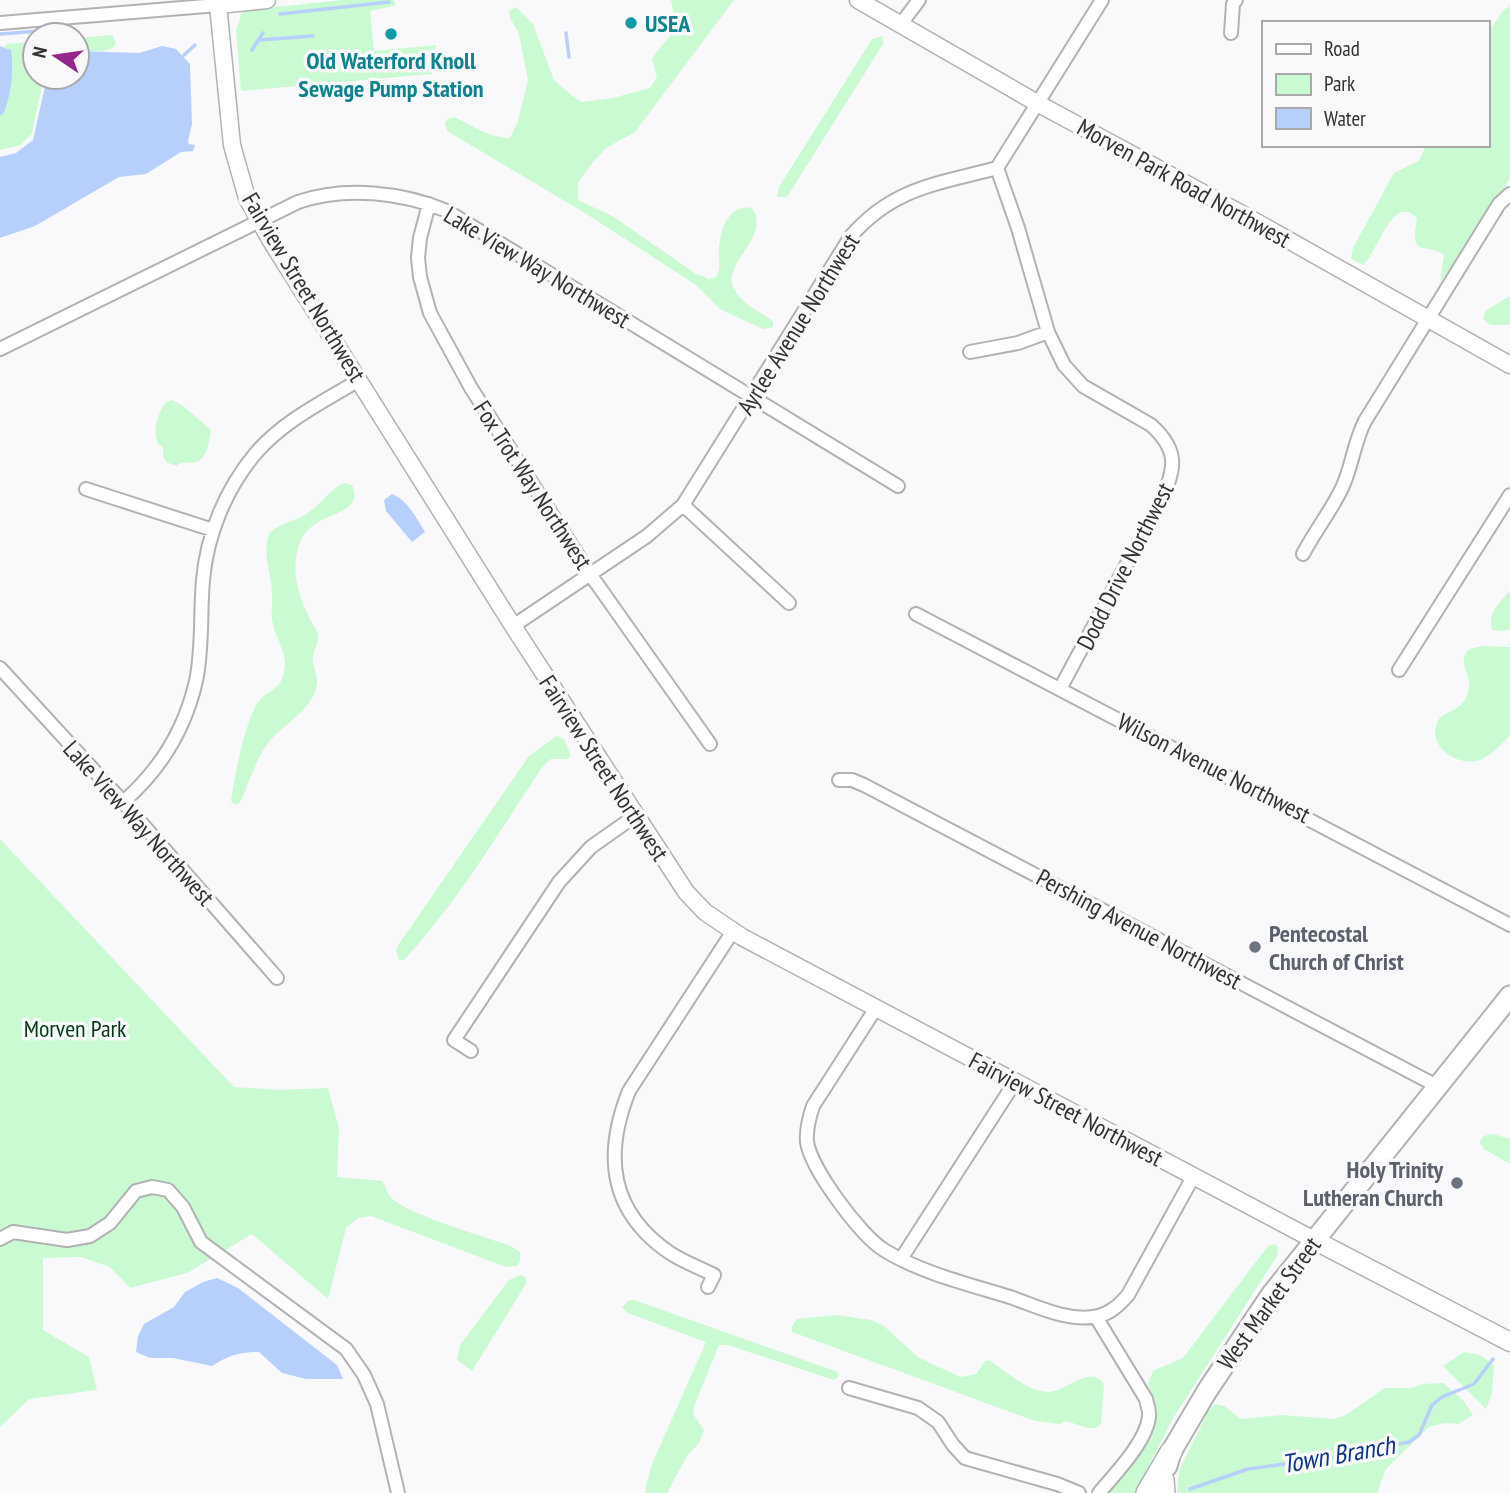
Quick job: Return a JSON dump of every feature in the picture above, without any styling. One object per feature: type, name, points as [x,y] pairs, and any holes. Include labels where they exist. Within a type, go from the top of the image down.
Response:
[{"type":"highway","points":[[1158,1490],[1171,1452]]},
{"type":"main road","name":"West Market Street","points":[[1171,1452],[1247,1329],[1314,1240],[1510,996]]},
{"type":"main road","points":[[1314,1240],[1510,1342]]},
{"type":"street","points":[[0,23],[218,2],[267,0]]},
{"type":"street","name":"Morven Park Road Northwest","points":[[858,0],[1037,103],[1244,215],[1510,365]]},
{"type":"street","points":[[901,24],[919,0]]},
{"type":"street","points":[[997,168],[1102,0]]},
{"type":"street","points":[[1231,33],[1233,4],[1236,0]]},
{"type":"street","name":"Fairview Street Northwest","points":[[218,2],[232,145],[247,198],[259,222],[513,626],[686,892],[705,912],[733,931],[1314,1240]]},
{"type":"street","name":"Dodd Drive Northwest","points":[[997,168],[1054,347],[1072,376],[1083,386],[1151,425],[1166,442],[1173,462],[1170,482],[1060,689]]},
{"type":"street","name":"Ayrlee Avenue Northwest","points":[[513,626],[647,536],[683,505],[851,236],[866,219],[905,194],[997,168]]},
{"type":"street","name":"Lake View Way Northwest","points":[[0,349],[299,202],[334,193],[398,197],[447,211],[898,486]]},
{"type":"street","points":[[1303,554],[1342,489],[1358,434],[1365,421],[1499,204],[1510,194]]},
{"type":"street","name":"Fox Trot Way Northwest","points":[[429,204],[418,258],[420,278],[430,313],[471,388],[590,574],[709,744]]},
{"type":"street","points":[[970,352],[1018,343],[1048,332]]},
{"type":"street","points":[[123,802],[143,785],[158,766],[180,728],[188,707],[200,657],[203,578],[213,530],[225,501],[242,471],[272,436],[293,419],[359,380]]},
{"type":"street","points":[[86,489],[213,530]]},
{"type":"street","points":[[1399,670],[1510,495]]},
{"type":"street","points":[[683,505],[789,603]]},
{"type":"street","name":"Wilson Avenue Northwest","points":[[916,614],[1510,925]]},
{"type":"street","name":"Lake View Way Northwest","points":[[0,668],[123,802],[277,978]]},
{"type":"street","name":"Pershing Avenue Northwest","points":[[839,780],[852,780],[864,785],[1437,1086]]},
{"type":"street","points":[[471,1051],[454,1040],[559,882],[592,847],[635,816]]},
{"type":"street","points":[[708,1287],[714,1275],[671,1254],[647,1234],[623,1202],[616,1181],[615,1135],[629,1091],[733,931]]},
{"type":"street","points":[[876,1008],[813,1106],[809,1117],[807,1142],[810,1154],[826,1182],[858,1226],[874,1243],[901,1259],[1065,1315],[1096,1317],[1112,1311],[1128,1295],[1193,1177]]},
{"type":"street","points":[[901,1259],[1015,1082]]},
{"type":"street","points":[[0,1239],[13,1232],[67,1240],[89,1236],[110,1223],[136,1191],[152,1187],[168,1190],[183,1207],[201,1242],[346,1349],[364,1375],[377,1404],[398,1493]]},
{"type":"street","points":[[1096,1317],[1146,1399],[1150,1414],[1139,1442],[1099,1493]]},
{"type":"street","points":[[849,1388],[918,1408],[938,1422],[965,1458],[1057,1484],[1079,1493]]},
{"type":"green space","points":[[342,0],[393,0],[396,4],[394,6],[370,11],[374,51],[436,45],[432,74],[241,91],[236,30],[242,13]]},
{"type":"green space","points":[[671,0],[734,0],[635,132],[606,148],[593,162],[578,183],[578,200],[614,217],[696,274],[709,279],[716,277],[719,271],[720,242],[727,220],[737,210],[752,208],[756,230],[734,270],[732,279],[737,294],[773,321],[773,327],[763,329],[720,309],[696,285],[585,213],[447,131],[447,119],[454,117],[488,134],[510,138],[518,121],[528,80],[519,34],[509,11],[516,7],[533,24],[554,80],[582,102],[613,98],[650,88],[657,77],[652,59],[674,29]]},
{"type":"green space","points":[[1510,5],[1510,178],[1482,228],[1440,282],[1444,255],[1417,244],[1417,218],[1408,212],[1393,218],[1363,265],[1351,259],[1353,248],[1394,173],[1419,161],[1425,147],[1489,147],[1489,32]]},
{"type":"green space","points":[[112,35],[116,43],[113,48],[104,51],[91,51],[91,37]]},
{"type":"green space","points":[[883,36],[883,44],[787,197],[777,197],[779,187],[872,39]]},
{"type":"green space","points":[[21,43],[21,91],[41,91],[32,133],[21,145],[0,150],[0,116],[4,113],[11,50],[4,47],[7,44]]},
{"type":"green space","points":[[1510,296],[1510,325],[1490,325],[1483,319],[1485,311]]},
{"type":"green space","points":[[172,400],[211,430],[205,455],[197,462],[176,466],[166,462],[163,447],[158,444],[158,416],[166,402]]},
{"type":"green space","points":[[345,483],[352,485],[355,495],[352,503],[308,530],[297,550],[295,571],[299,592],[318,633],[313,656],[317,682],[315,692],[305,708],[268,743],[239,804],[234,804],[231,801],[235,777],[250,718],[263,696],[277,687],[285,665],[272,620],[272,592],[267,556],[269,534],[278,526],[309,512],[335,488]]},
{"type":"green space","points":[[1510,591],[1510,629],[1492,630],[1493,613]]},
{"type":"green space","points":[[1482,646],[1510,647],[1510,735],[1486,757],[1476,761],[1460,760],[1445,752],[1436,739],[1435,731],[1443,715],[1463,703],[1469,689],[1464,658],[1470,649]]},
{"type":"green space","points":[[557,736],[564,739],[571,756],[567,759],[551,759],[543,766],[460,891],[424,938],[404,960],[399,960],[396,950],[399,944],[529,756]]},
{"type":"green space","name":"Morven Park","points":[[0,839],[234,1087],[279,1090],[328,1088],[339,1128],[337,1177],[382,1181],[390,1196],[411,1210],[511,1246],[520,1252],[517,1266],[506,1267],[371,1216],[358,1218],[346,1228],[328,1299],[252,1234],[187,1273],[130,1288],[110,1267],[81,1257],[43,1258],[43,1330],[89,1357],[97,1390],[29,1399],[0,1427]]},
{"type":"green space","points":[[1493,1134],[1510,1139],[1510,1164],[1484,1149],[1480,1143],[1484,1136]]},
{"type":"green space","points":[[1275,1244],[1278,1248],[1277,1256],[1172,1420],[1135,1493],[1110,1493],[1139,1451],[1150,1428],[1154,1404],[1148,1383],[1153,1371],[1183,1358],[1268,1246]]},
{"type":"green space","points":[[521,1275],[526,1278],[526,1284],[472,1371],[457,1360],[460,1345],[509,1280]]},
{"type":"green space","points":[[629,1300],[835,1371],[839,1374],[838,1377],[834,1380],[728,1345],[719,1345],[694,1406],[693,1414],[704,1430],[699,1443],[687,1456],[667,1493],[646,1493],[652,1464],[706,1342],[628,1313],[622,1307]]},
{"type":"green space","points":[[836,1315],[871,1320],[884,1326],[919,1358],[961,1377],[976,1374],[986,1360],[1027,1386],[1042,1391],[1057,1391],[1086,1377],[1099,1379],[1104,1385],[1101,1424],[1096,1428],[1088,1428],[1066,1421],[1060,1424],[1035,1421],[792,1332],[792,1326],[797,1319]]},
{"type":"green space","points":[[1464,1352],[1480,1355],[1494,1365],[1492,1394],[1486,1409],[1443,1366]]},
{"type":"green space","points":[[1443,1383],[1463,1400],[1473,1415],[1458,1424],[1444,1423],[1429,1427],[1386,1469],[1377,1493],[1177,1493],[1179,1471],[1208,1412],[1215,1404],[1224,1406],[1241,1419],[1282,1415],[1333,1419],[1344,1416],[1385,1388],[1412,1388],[1423,1384]]},
{"type":"water","points":[[0,46],[11,50],[12,66],[8,98],[4,113],[0,116]]},
{"type":"water","points":[[162,46],[176,49],[190,64],[192,124],[188,141],[189,144],[195,145],[193,151],[181,152],[146,174],[119,177],[35,226],[0,238],[0,157],[16,153],[33,140],[44,91],[91,91],[91,51],[139,53]]},
{"type":"water","points":[[392,494],[407,505],[425,532],[412,542],[386,511],[384,500]]},
{"type":"water","points":[[217,1278],[238,1288],[337,1365],[343,1379],[306,1379],[282,1373],[259,1352],[234,1355],[212,1366],[173,1358],[150,1358],[136,1352],[138,1336],[144,1324],[174,1307],[185,1292]]},
{"type":"waterway","points":[[280,14],[389,2]]},
{"type":"waterway","points":[[0,34],[21,32]]},
{"type":"waterway","points":[[252,50],[263,33]]},
{"type":"waterway","points":[[566,33],[569,57]]},
{"type":"waterway","points":[[259,40],[313,36]]},
{"type":"waterway","points":[[184,55],[195,45]]},
{"type":"waterway","name":"Town Branch","points":[[1190,1489],[1248,1469],[1341,1456],[1409,1442],[1419,1435],[1432,1405],[1442,1397],[1474,1384],[1493,1359]]},
{"type":"place","name":"USEA","points":[[631,23]]},
{"type":"place","name":"Old Waterford Knoll Sewage Pump Station","points":[[391,34]]},
{"type":"place","name":"Pentecostal Church of Christ","points":[[1255,947]]},
{"type":"place","name":"Holy Trinity Lutheran Church","points":[[1457,1183]]}]
